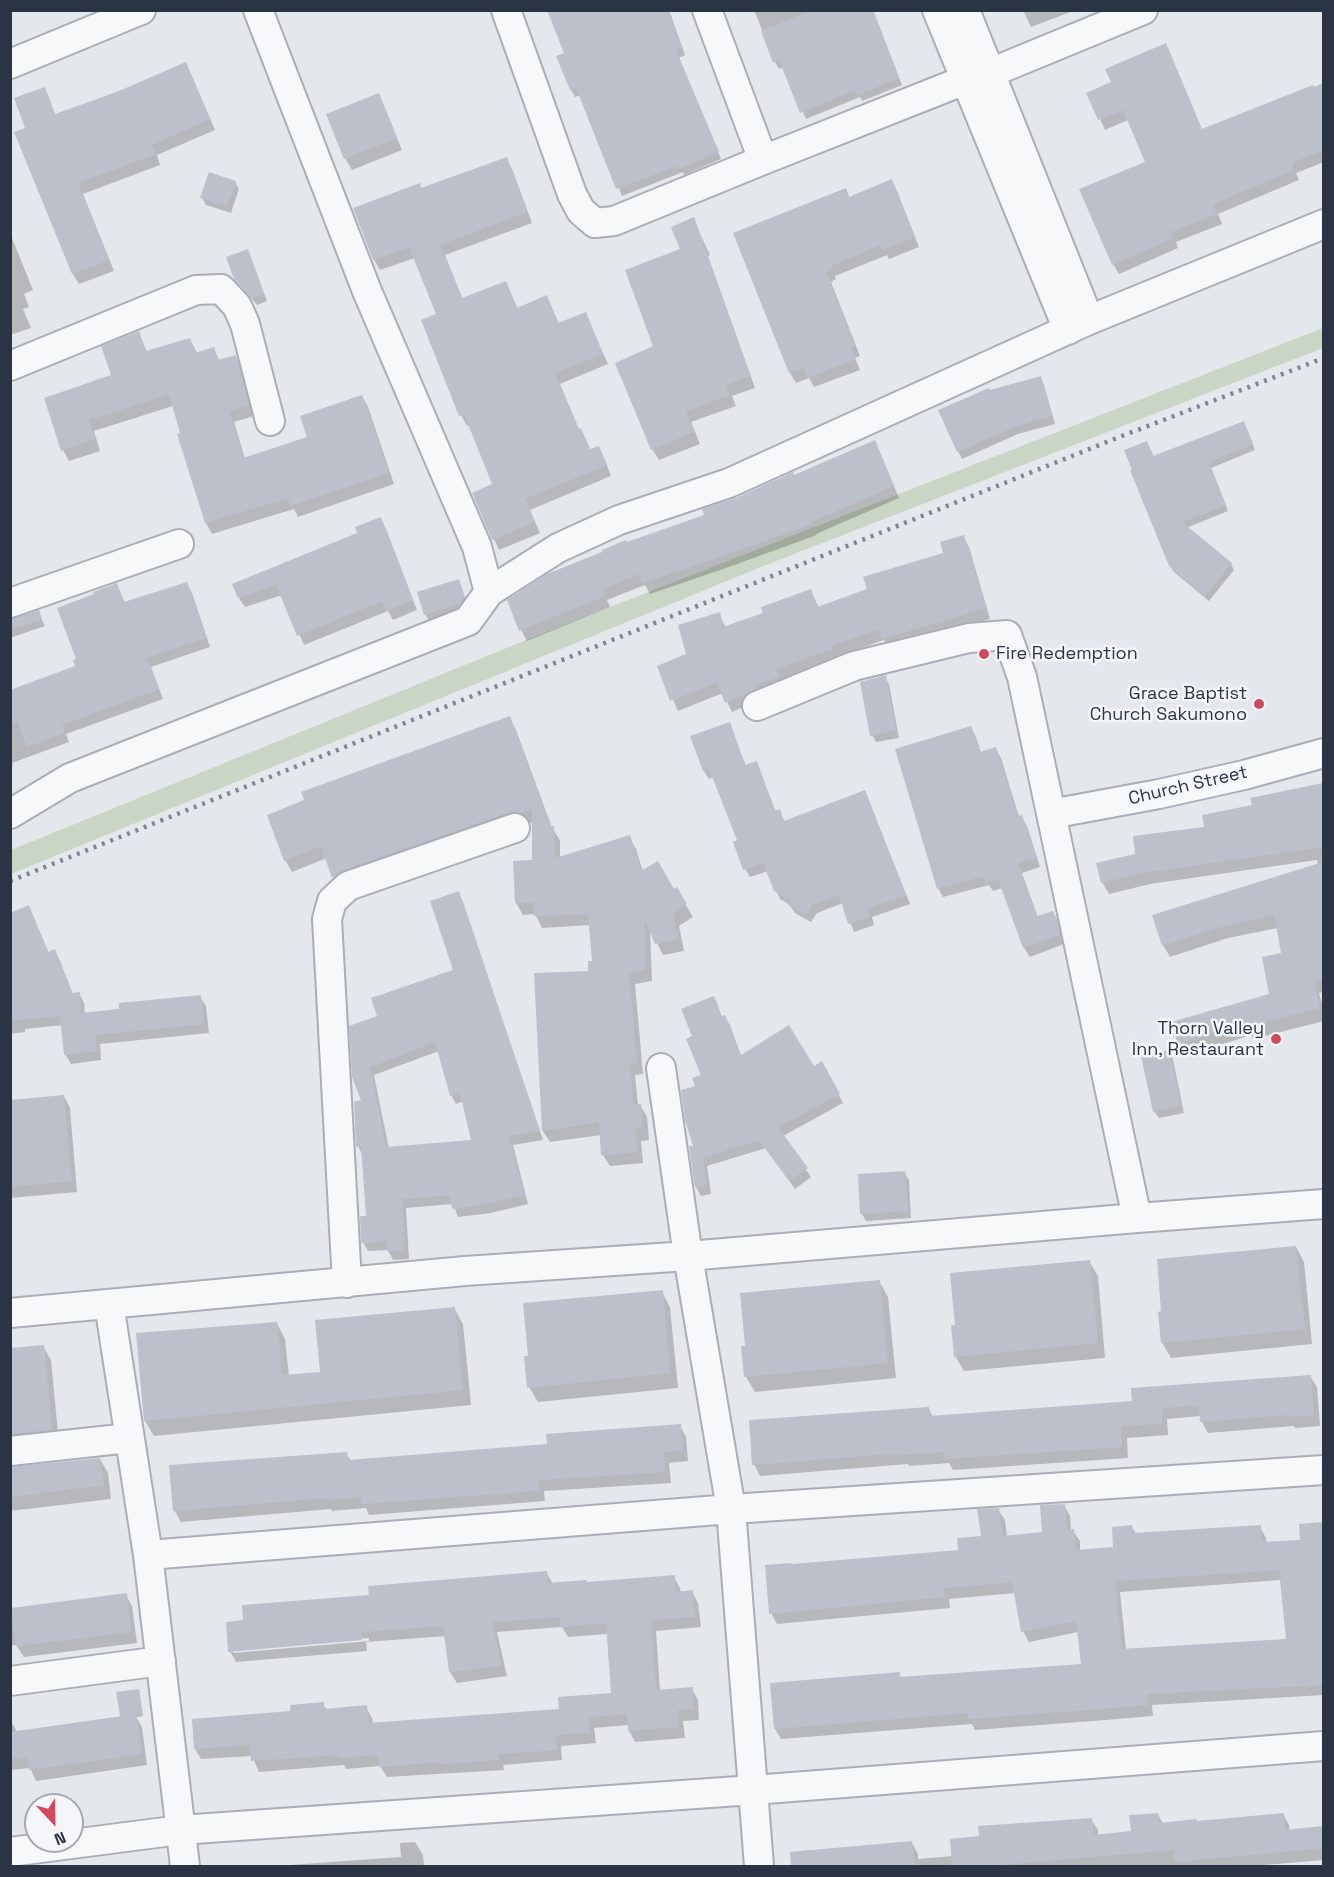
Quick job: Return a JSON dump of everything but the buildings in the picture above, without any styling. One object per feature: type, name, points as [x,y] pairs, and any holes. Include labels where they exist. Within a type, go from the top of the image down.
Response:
[{"type":"street","points":[[10,64],[141,10]]},
{"type":"street","points":[[258,10],[367,291],[477,547],[489,592]]},
{"type":"street","points":[[506,10],[572,194],[581,211],[595,223],[614,221],[1143,10]]},
{"type":"street","points":[[707,10],[763,160]]},
{"type":"street","points":[[937,10],[977,77],[1078,325]]},
{"type":"street","points":[[965,10],[977,77]]},
{"type":"street","points":[[10,814],[70,778],[468,621],[489,592],[558,548],[619,520],[729,483],[1078,325],[1323,224]]},
{"type":"street","points":[[10,366],[196,290],[221,289],[237,306],[245,324],[270,421]]},
{"type":"street","points":[[10,603],[180,544]]},
{"type":"street","points":[[757,706],[854,666],[969,638],[1007,635],[1022,677],[1137,1218]]},
{"type":"street","name":"Church Street","points":[[1051,814],[1244,775],[1323,753]]},
{"type":"street","points":[[346,1283],[327,919],[332,901],[348,886],[515,828]]},
{"type":"street","points":[[661,1068],[688,1256],[731,1509],[759,1866]]},
{"type":"street","points":[[10,1313],[465,1271],[688,1256],[1323,1204]]},
{"type":"street","points":[[109,1304],[148,1555],[185,1866]]},
{"type":"street","points":[[10,1451],[129,1438]]},
{"type":"street","points":[[148,1555],[731,1509],[1323,1470]]},
{"type":"street","points":[[10,1682],[161,1661]]},
{"type":"street","points":[[10,1852],[180,1830],[753,1790],[1323,1746]]},
{"type":"green space","points":[[1323,328],[1323,348],[766,565],[11,874],[11,850],[541,634]]},
{"type":"railway","points":[[10,881],[1122,436],[1324,358]]},
{"type":"place","name":"Fire Redemption","points":[[984,654]]},
{"type":"place","name":"Grace Baptist Church Sakumono","points":[[1259,704]]},
{"type":"place","name":"Thorn Valley Inn, Restaurant","points":[[1276,1039]]}]
